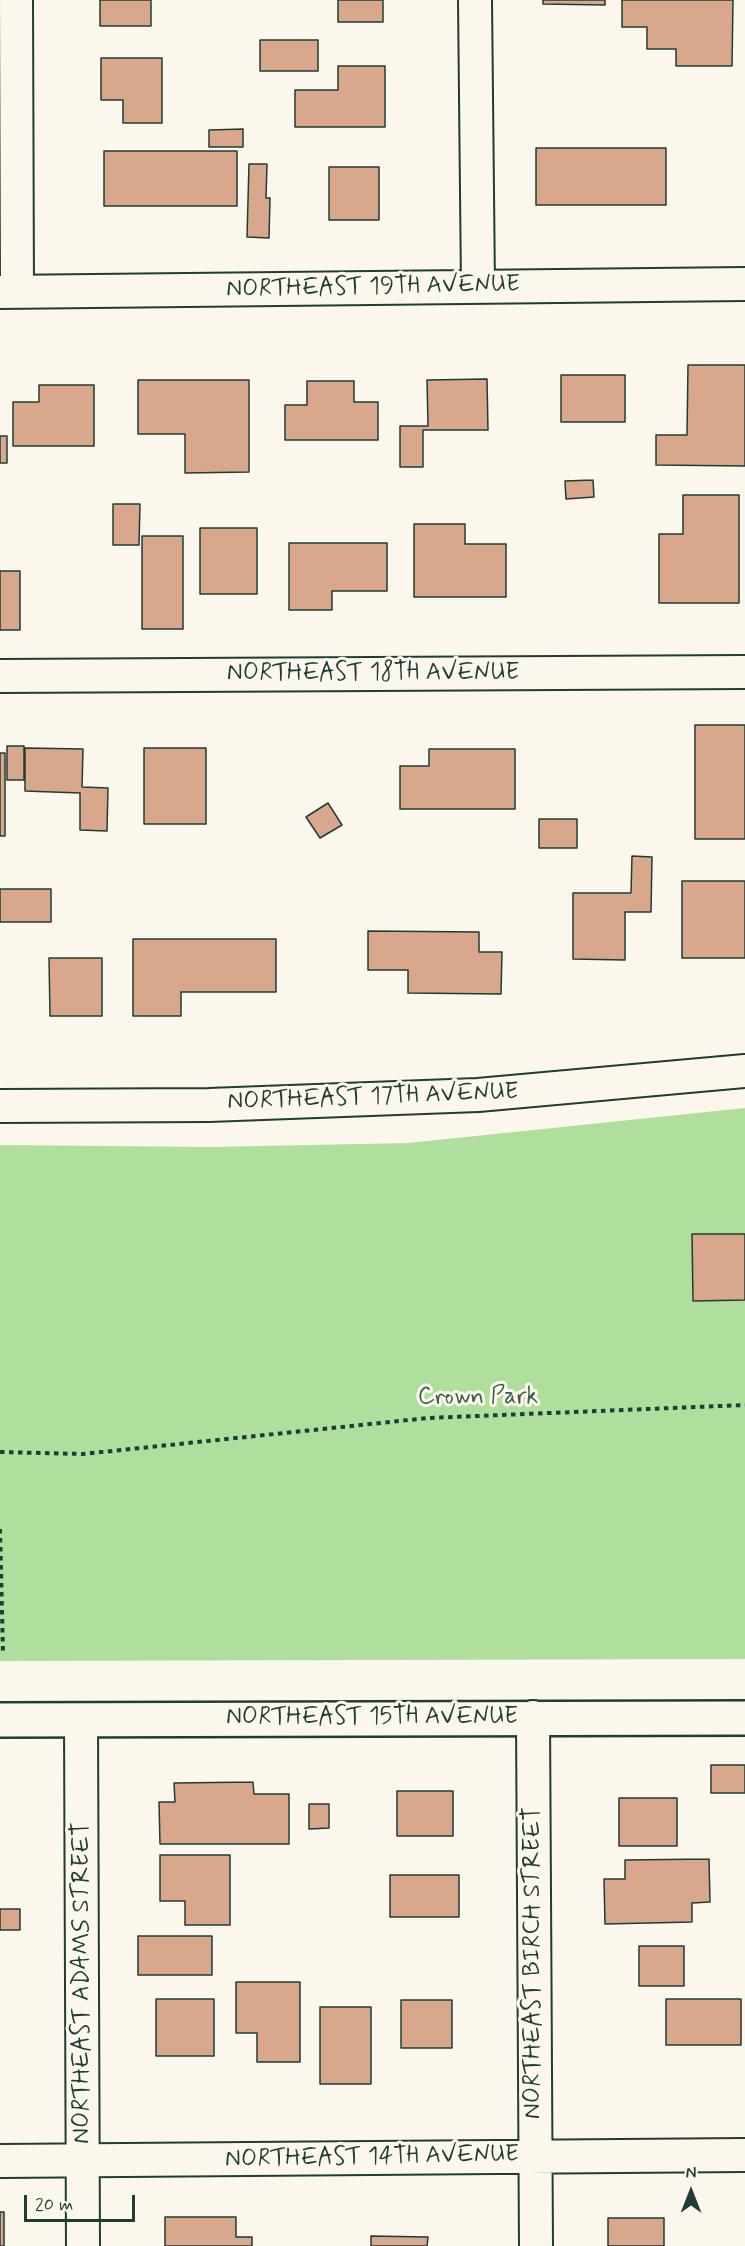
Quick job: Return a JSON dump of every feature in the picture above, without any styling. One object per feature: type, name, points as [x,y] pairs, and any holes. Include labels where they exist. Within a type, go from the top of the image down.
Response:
[{"type":"street","points":[[8,292],[16,0]]},
{"type":"street","points":[[475,0],[478,287]]},
{"type":"street","name":"NORTHEAST 19TH AVENUE","points":[[8,292],[745,284]]},
{"type":"street","name":"NORTHEAST 18TH AVENUE","points":[[0,676],[745,672]]},
{"type":"street","name":"NORTHEAST 17TH AVENUE","points":[[0,1106],[209,1105],[478,1095],[745,1071]]},
{"type":"street","name":"NORTHEAST BIRCH STREET","points":[[533,1717],[536,2246]]},
{"type":"street","name":"NORTHEAST 15TH AVENUE","points":[[0,1720],[745,1718]]},
{"type":"street","name":"NORTHEAST ADAMS STREET","points":[[81,1720],[83,2246]]},
{"type":"street","name":"NORTHEAST 14TH AVENUE","points":[[0,2161],[745,2155]]},
{"type":"path","points":[[0,1452],[83,1454],[428,1418],[745,1405]]},
{"type":"path","points":[[0,1529],[3,1653]]},
{"type":"green space","name":"Crown Park","points":[[745,1108],[745,1659],[0,1661],[0,1145],[211,1147],[408,1143]]},
{"type":"building","points":[[100,0],[151,0],[151,26],[100,26]]},
{"type":"building","points":[[338,0],[383,0],[383,22],[338,22]]},
{"type":"building","points":[[543,0],[605,0],[605,5],[543,4]]},
{"type":"building","points":[[622,0],[733,0],[732,66],[676,66],[676,49],[647,49],[647,27],[622,27]]},
{"type":"building","points":[[260,40],[318,40],[318,71],[260,71]]},
{"type":"building","points":[[101,58],[162,58],[162,123],[123,123],[123,100],[101,100]]},
{"type":"building","points":[[338,66],[385,66],[385,127],[295,127],[295,90],[338,90]]},
{"type":"building","points":[[243,129],[243,147],[209,147],[209,130]]},
{"type":"building","points":[[536,148],[666,148],[666,205],[536,205]]},
{"type":"building","points":[[104,151],[237,151],[237,206],[104,206]]},
{"type":"building","points":[[249,164],[267,164],[266,198],[270,198],[269,238],[247,237]]},
{"type":"building","points":[[329,167],[379,167],[379,220],[329,220]]},
{"type":"building","points":[[688,365],[745,365],[745,466],[656,465],[656,435],[687,435]]},
{"type":"building","points":[[561,375],[625,375],[625,422],[561,422]]},
{"type":"building","points":[[487,379],[488,430],[423,430],[423,467],[400,467],[400,426],[428,426],[427,380]]},
{"type":"building","points":[[138,380],[249,380],[249,472],[185,473],[185,434],[138,434]]},
{"type":"building","points":[[307,381],[354,381],[354,402],[378,402],[378,440],[285,440],[285,405],[307,405]]},
{"type":"building","points":[[39,385],[94,385],[94,446],[13,446],[13,402],[39,402]]},
{"type":"building","points":[[0,436],[7,436],[7,463],[0,463]]},
{"type":"building","points":[[593,480],[594,497],[566,499],[565,481]]},
{"type":"building","points":[[683,495],[739,495],[739,603],[659,603],[659,534],[683,534]]},
{"type":"building","points":[[113,504],[140,504],[139,545],[113,545]]},
{"type":"building","points":[[414,524],[465,524],[465,544],[506,544],[506,597],[414,597]]},
{"type":"building","points":[[200,528],[257,528],[257,594],[200,594]]},
{"type":"building","points":[[142,536],[183,536],[183,629],[142,629]]},
{"type":"building","points":[[289,543],[387,543],[387,591],[332,591],[332,610],[289,610]]},
{"type":"building","points":[[0,571],[20,571],[20,630],[0,630]]},
{"type":"building","points":[[695,725],[745,725],[745,839],[695,839]]},
{"type":"building","points":[[7,746],[24,746],[24,780],[7,780]]},
{"type":"building","points":[[25,748],[83,749],[82,787],[108,788],[107,831],[80,830],[80,793],[25,791]]},
{"type":"building","points":[[144,748],[206,748],[206,824],[144,824]]},
{"type":"building","points":[[429,749],[515,749],[515,809],[400,809],[400,766],[429,766]]},
{"type":"building","points":[[0,753],[5,753],[5,836],[0,836]]},
{"type":"building","points":[[328,803],[342,825],[320,838],[306,817]]},
{"type":"building","points":[[539,819],[577,819],[577,848],[539,848]]},
{"type":"building","points":[[632,856],[652,857],[651,912],[625,912],[625,960],[573,959],[573,893],[631,893]]},
{"type":"building","points":[[682,881],[745,881],[745,958],[682,958]]},
{"type":"building","points":[[0,889],[51,889],[51,922],[0,922]]},
{"type":"building","points":[[368,931],[479,932],[479,952],[502,952],[501,994],[408,993],[408,970],[368,970]]},
{"type":"building","points":[[133,939],[276,939],[276,992],[181,992],[181,1016],[133,1016]]},
{"type":"building","points":[[49,958],[102,958],[102,1016],[50,1016]]},
{"type":"building","points":[[692,1234],[745,1234],[745,1300],[693,1301]]},
{"type":"building","points":[[711,1765],[745,1765],[745,1793],[711,1793]]},
{"type":"building","points":[[253,1782],[254,1794],[289,1794],[289,1844],[160,1844],[159,1802],[175,1802],[174,1783]]},
{"type":"building","points":[[397,1791],[453,1791],[453,1836],[397,1836]]},
{"type":"building","points":[[619,1798],[677,1798],[677,1846],[619,1846]]},
{"type":"building","points":[[309,1804],[329,1804],[329,1828],[309,1829]]},
{"type":"building","points":[[160,1855],[230,1855],[230,1925],[185,1925],[185,1901],[160,1901]]},
{"type":"building","points":[[709,1859],[710,1902],[692,1903],[692,1922],[605,1924],[604,1879],[625,1879],[625,1860]]},
{"type":"building","points":[[390,1875],[459,1875],[459,1917],[390,1917]]},
{"type":"building","points":[[0,1909],[20,1909],[20,1930],[0,1930]]},
{"type":"building","points":[[138,1936],[212,1936],[212,1975],[138,1975]]},
{"type":"building","points":[[639,1946],[684,1946],[684,1986],[639,1986]]},
{"type":"building","points":[[236,1982],[300,1982],[300,2062],[257,2062],[257,2033],[236,2033]]},
{"type":"building","points":[[156,1999],[214,1999],[214,2056],[156,2056]]},
{"type":"building","points":[[666,1999],[741,1999],[741,2045],[666,2045]]},
{"type":"building","points":[[401,2000],[452,2000],[452,2048],[401,2048]]},
{"type":"building","points":[[320,2007],[371,2007],[371,2084],[320,2084]]},
{"type":"building","points":[[0,2212],[4,2212],[4,2246],[0,2246]]},
{"type":"building","points":[[165,2217],[236,2217],[236,2237],[252,2237],[252,2246],[165,2246]]},
{"type":"building","points":[[608,2218],[664,2218],[664,2246],[608,2246]]},
{"type":"building","points":[[371,2236],[428,2237],[427,2246],[371,2246]]}]
